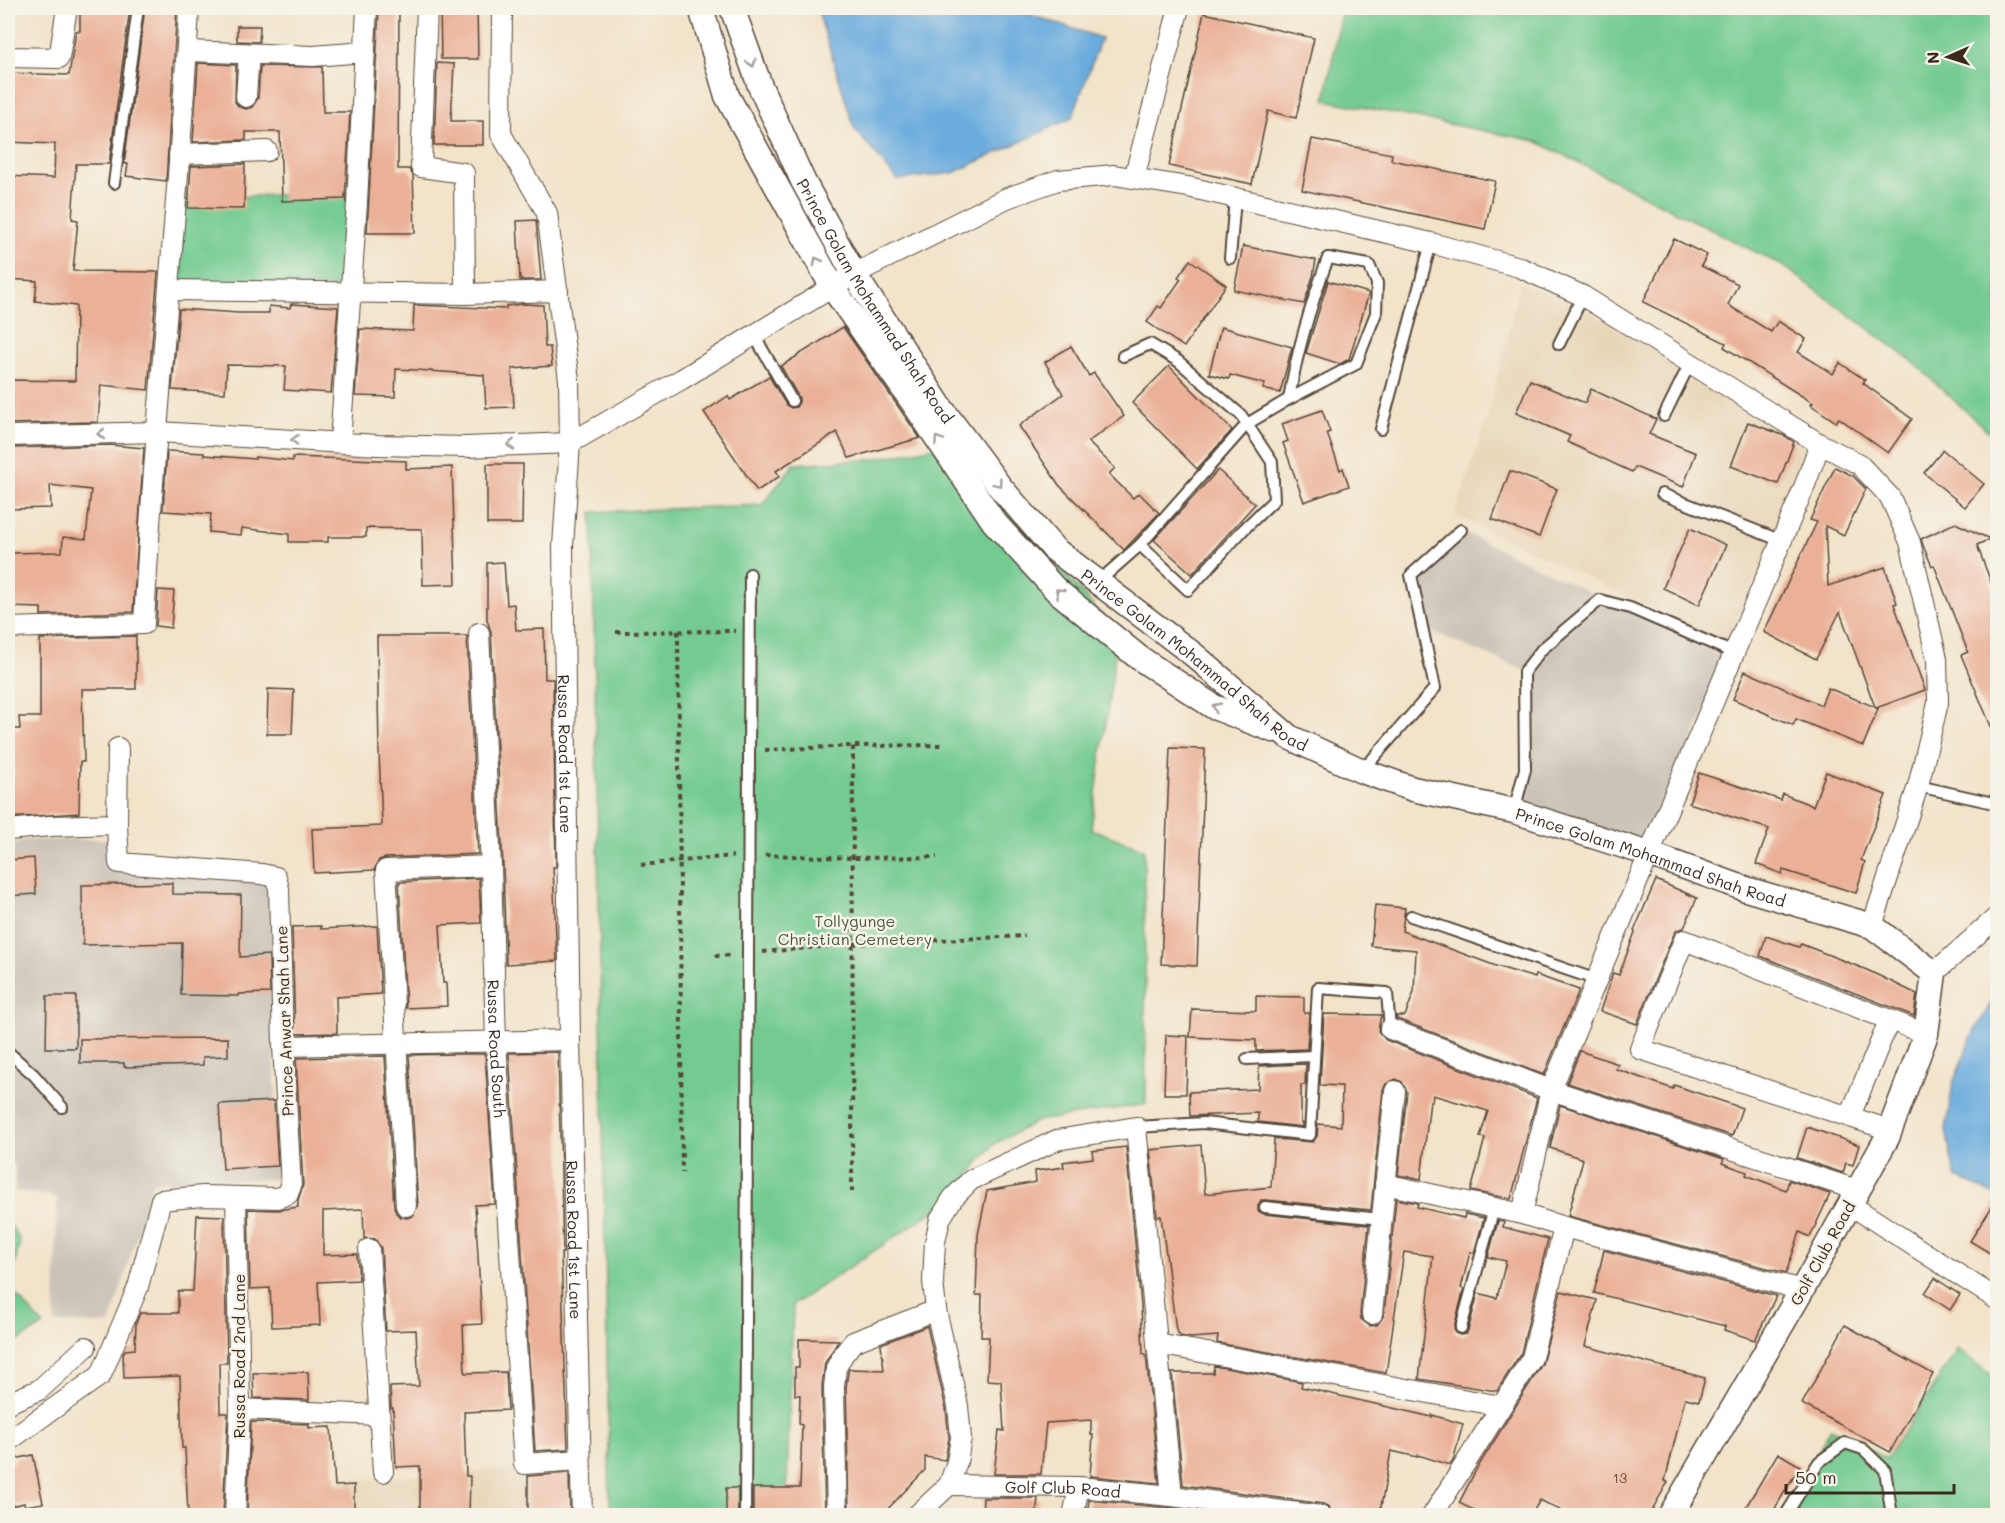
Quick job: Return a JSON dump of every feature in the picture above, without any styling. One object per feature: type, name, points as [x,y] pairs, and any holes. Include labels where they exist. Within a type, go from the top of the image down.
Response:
[{"type":"street","points":[[8,57],[59,58],[67,8]]},
{"type":"street","points":[[8,628],[144,624],[148,535],[170,290],[189,8]]},
{"type":"street","points":[[340,442],[352,292],[367,8]]},
{"type":"street","points":[[427,8],[421,167],[464,172],[465,294]]},
{"type":"street","name":"Russa Road 1st Lane","points":[[502,8],[501,134],[547,213],[569,380],[570,442],[563,546],[570,1040],[582,1515]]},
{"type":"street","points":[[701,8],[727,96],[833,288],[994,522],[1056,590],[1138,657],[1214,707],[1289,737]]},
{"type":"street","name":"Prince Golam Mohammad Shah Road","points":[[732,8],[760,86],[798,170],[854,274],[940,408],[1000,487],[1054,549],[1194,655],[1289,737],[1362,771],[1413,789],[1514,811],[1649,854],[1746,889],[1872,926],[1934,973]]},
{"type":"street","points":[[1134,178],[1179,8]]},
{"type":"street","points":[[187,51],[313,56],[365,52]]},
{"type":"street","points":[[246,97],[249,54]]},
{"type":"street","points":[[180,154],[267,151]]},
{"type":"street","points":[[8,436],[158,432],[378,445],[466,447],[570,442],[682,379],[854,274],[1007,198],[1058,180],[1114,175],[1188,187],[1431,243],[1520,267],[1583,296],[1820,444],[1859,464],[1890,497],[1910,543],[1937,659],[1938,703],[1918,786],[1872,926]]},
{"type":"street","points":[[170,290],[465,294],[558,291]]},
{"type":"street","points":[[1522,1214],[1551,1090],[1782,541],[1820,444]]},
{"type":"street","name":"Russa Road South","points":[[479,633],[491,866],[496,1041],[524,1464],[580,1460]]},
{"type":"street","points":[[8,830],[117,824],[118,748]]},
{"type":"street","name":"Prince Anwar Shah Lane","points":[[8,1441],[101,1375],[138,1287],[161,1200],[203,1196],[278,1198],[288,1194],[291,1186],[283,1046],[279,889],[276,877],[119,863],[117,824]]},
{"type":"street","points":[[406,1206],[386,870],[491,866]]},
{"type":"street","points":[[1934,973],[1998,916]]},
{"type":"street","points":[[1890,1130],[1640,1049],[1684,940],[1926,1034]]},
{"type":"street","name":"Golf Club Road","points":[[1670,1515],[1802,1290],[1890,1130],[1926,1034],[1934,973]]},
{"type":"street","points":[[1850,1116],[1889,1021]]},
{"type":"street","points":[[1390,1029],[1551,1090],[1853,1197],[1998,1300]]},
{"type":"street","points":[[283,1046],[570,1040]]},
{"type":"street","points":[[1372,1314],[1395,1091]]},
{"type":"street","points":[[916,1515],[949,1485],[957,1462],[961,1438],[958,1406],[936,1310],[933,1281],[935,1242],[940,1219],[953,1198],[971,1180],[1057,1140],[1136,1127],[1172,1496]]},
{"type":"street","points":[[1385,1184],[1522,1214],[1802,1290]]},
{"type":"street","name":"Russa Road 2nd Lane","points":[[235,1515],[240,1409],[236,1197]]},
{"type":"street","points":[[1432,1515],[1532,1358],[1564,1227]]},
{"type":"street","points":[[369,1249],[383,1472]]},
{"type":"street","points":[[837,1515],[834,1387],[836,1368],[854,1342],[936,1310]]},
{"type":"street","points":[[1157,1344],[1501,1406]]},
{"type":"street","points":[[8,1403],[39,1390],[86,1347]]},
{"type":"street","points":[[240,1409],[379,1414]]},
{"type":"street","name":"Golf Club Road","points":[[949,1485],[1079,1487],[1172,1496],[1246,1510],[1321,1515]]},
{"type":"street","points":[[1073,1515],[1079,1487]]},
{"type":"lane","points":[[114,183],[138,8]]},
{"type":"lane","points":[[1230,258],[1235,198]]},
{"type":"lane","points":[[1381,429],[1431,243]]},
{"type":"lane","points":[[1097,583],[1140,545],[1247,424],[1288,399],[1356,364],[1376,313],[1377,283],[1369,265],[1328,258],[1309,308],[1288,399]]},
{"type":"lane","points":[[1559,344],[1583,296]]},
{"type":"lane","points":[[754,335],[792,401]]},
{"type":"lane","points":[[1123,356],[1150,344],[1178,361],[1241,415],[1272,462],[1274,500],[1188,590],[1140,545]]},
{"type":"lane","points":[[1664,416],[1690,363]]},
{"type":"lane","points":[[1662,494],[1782,541]]},
{"type":"lane","points":[[1362,771],[1435,688],[1411,575],[1461,530]]},
{"type":"lane","points":[[745,1515],[750,574]]},
{"type":"lane","points":[[1514,811],[1525,769],[1524,672],[1542,649],[1600,600],[1630,608],[1734,653]]},
{"type":"lane","points":[[1918,786],[1998,804]]},
{"type":"lane","points":[[1411,916],[1597,980]]},
{"type":"lane","points":[[1136,1127],[1204,1123],[1310,1135],[1318,988],[1387,993],[1390,1029]]},
{"type":"lane","points":[[8,1052],[62,1107]]},
{"type":"lane","points":[[1247,1059],[1314,1056]]},
{"type":"lane","points":[[1265,1207],[1381,1218]]},
{"type":"lane","points":[[1461,1328],[1494,1208]]},
{"type":"lane","points":[[1785,1515],[1819,1462],[1845,1443],[1863,1449],[1885,1470],[1892,1515]]},
{"type":"path","points":[[678,631],[682,1173]]},
{"type":"path","points":[[616,632],[750,631]]},
{"type":"path","points":[[749,751],[943,745]]},
{"type":"path","points":[[852,1192],[853,746]]},
{"type":"path","points":[[642,865],[748,855],[854,858],[937,857]]},
{"type":"path","points":[[715,956],[853,944],[1025,936]]},
{"type":"shaded area","points":[[1520,284],[1562,295],[1814,446],[1728,645],[1455,515],[1489,412]]},
{"type":"shaded area","points":[[1465,533],[1728,658],[1647,846],[1521,805],[1530,765],[1532,673],[1429,631],[1416,577]]},
{"type":"shaded area","points":[[119,839],[119,863],[271,884],[277,1179],[153,1182],[110,1324],[55,1323],[57,1197],[15,1191],[15,1164],[8,1164],[8,848],[20,840]]},
{"type":"shaded area","points":[[577,1466],[578,1515],[306,1515],[305,1484],[525,1467]]},
{"type":"green space","points":[[1342,8],[1997,8],[1997,440],[1912,361],[1785,267],[1536,141],[1325,100]]},
{"type":"green space","points":[[352,192],[346,287],[174,285],[184,199]]},
{"type":"green space","name":"Tollygunge Christian Cemetery","points":[[951,444],[1118,634],[1091,829],[1144,849],[1146,1104],[1037,1121],[994,1144],[947,1202],[793,1305],[786,1515],[610,1515],[592,512],[762,505],[794,464],[875,459]]},
{"type":"green space","points":[[8,1220],[20,1241],[9,1288],[44,1325],[8,1347]]},
{"type":"green space","points":[[1958,1349],[1997,1380],[1997,1515],[1783,1516],[1831,1428],[1886,1459]]},
{"type":"water","points":[[817,8],[1010,8],[1101,38],[1072,118],[953,173],[897,180],[854,128]]},
{"type":"water","points":[[1997,993],[1998,1196],[1955,1176],[1946,1130],[1953,1083],[1974,1032]]},
{"type":"building","points":[[80,8],[130,8],[109,164],[76,164],[72,219],[78,220],[73,271],[158,272],[148,390],[101,385],[98,422],[8,424],[8,380],[75,381],[76,306],[35,301],[37,281],[8,279],[8,176],[54,178],[55,144],[8,142],[8,73],[69,75],[76,31],[80,31]]},
{"type":"building","points":[[145,8],[177,8],[166,181],[126,176],[128,164],[124,164]]},
{"type":"building","points":[[440,8],[477,8],[478,59],[441,59]]},
{"type":"building","points":[[379,9],[399,9],[398,169],[409,169],[413,175],[415,233],[367,233]]},
{"type":"building","points":[[1204,13],[1314,38],[1296,118],[1268,111],[1252,184],[1169,166]]},
{"type":"building","points":[[237,26],[260,26],[259,42],[237,41]]},
{"type":"building","points":[[198,63],[236,65],[235,102],[239,107],[246,109],[252,107],[258,98],[260,66],[322,67],[323,112],[350,112],[345,199],[282,201],[280,132],[246,132],[246,140],[193,142]]},
{"type":"building","points":[[437,63],[454,64],[451,121],[483,121],[483,145],[434,145]]},
{"type":"building","points":[[1312,139],[1392,154],[1391,160],[1495,181],[1485,229],[1302,190]]},
{"type":"building","points":[[245,164],[244,209],[188,208],[191,166]]},
{"type":"building","points":[[536,220],[541,280],[520,280],[517,221]]},
{"type":"building","points":[[1674,239],[1707,255],[1701,266],[1738,284],[1728,305],[1771,332],[1778,321],[1806,339],[1798,352],[1833,374],[1840,363],[1865,380],[1863,383],[1912,419],[1888,453],[1839,418],[1836,422],[1811,405],[1813,403],[1724,347],[1726,343],[1643,302]]},
{"type":"building","points":[[1243,246],[1316,260],[1304,304],[1234,290]]},
{"type":"building","points":[[1190,260],[1226,285],[1184,347],[1147,322],[1158,306],[1161,308],[1181,279],[1178,277]]},
{"type":"building","points":[[1328,281],[1369,293],[1349,359],[1340,364],[1306,353]]},
{"type":"building","points":[[291,304],[338,307],[331,393],[284,390],[286,366],[227,365],[225,393],[172,390],[179,309],[269,313],[269,306],[290,308]]},
{"type":"building","points":[[414,305],[506,309],[506,306],[543,305],[545,347],[550,347],[552,366],[512,369],[514,407],[486,408],[484,375],[416,370],[396,369],[395,397],[355,396],[360,329],[413,331]]},
{"type":"building","points":[[843,327],[920,438],[849,458],[837,432],[776,471],[780,476],[757,491],[704,412],[728,396],[730,400],[769,376],[786,405],[791,408],[796,407],[799,398],[781,366]]},
{"type":"building","points":[[1221,327],[1292,347],[1280,393],[1263,389],[1265,384],[1230,375],[1229,379],[1209,374]]},
{"type":"building","points":[[1071,346],[1089,376],[1094,373],[1124,416],[1088,442],[1115,468],[1109,474],[1133,498],[1139,493],[1159,513],[1124,550],[1059,485],[1019,426],[1063,394],[1045,362]]},
{"type":"building","points":[[1169,366],[1232,430],[1197,469],[1132,403]]},
{"type":"building","points":[[1530,380],[1585,403],[1591,389],[1656,419],[1649,434],[1696,453],[1683,487],[1635,467],[1632,472],[1567,442],[1570,436],[1516,413]]},
{"type":"building","points":[[1322,410],[1330,432],[1327,433],[1340,470],[1343,468],[1349,486],[1304,502],[1283,443],[1288,441],[1282,424]]},
{"type":"building","points":[[1748,422],[1785,436],[1794,442],[1778,484],[1731,466]]},
{"type":"building","points":[[110,445],[144,448],[133,612],[41,615],[41,608],[8,607],[8,553],[62,552],[63,537],[86,539],[91,490],[50,485],[51,508],[8,509],[8,448]]},
{"type":"building","points":[[1943,450],[1984,484],[1965,507],[1924,473]]},
{"type":"building","points":[[167,451],[293,461],[293,457],[406,461],[406,469],[452,467],[456,584],[423,585],[422,529],[366,528],[366,537],[328,537],[328,542],[289,542],[289,534],[242,528],[241,535],[209,532],[211,514],[163,511]]},
{"type":"building","points":[[487,464],[523,464],[522,524],[487,524]]},
{"type":"building","points":[[1835,467],[1853,476],[1866,489],[1844,535],[1825,526],[1828,586],[1885,567],[1897,603],[1894,604],[1925,690],[1876,708],[1878,709],[1863,746],[1796,719],[1793,725],[1733,699],[1745,671],[1821,705],[1828,688],[1875,707],[1840,612],[1816,659],[1764,632],[1817,522],[1810,520]]},
{"type":"building","points":[[1218,470],[1255,504],[1192,574],[1154,540]]},
{"type":"building","points":[[1510,471],[1557,489],[1539,537],[1492,519]]},
{"type":"building","points":[[1955,523],[1990,539],[1977,545],[1998,601],[1998,743],[1961,655],[1968,652],[1934,565],[1932,566],[1921,539]]},
{"type":"building","points":[[1690,528],[1726,545],[1699,605],[1663,588]]},
{"type":"building","points":[[504,562],[507,605],[514,604],[516,630],[544,629],[545,679],[553,679],[556,867],[553,867],[557,961],[506,964],[491,632],[487,620],[487,563]]},
{"type":"building","points":[[158,590],[174,591],[171,628],[156,626]]},
{"type":"building","points":[[136,636],[136,689],[82,689],[84,762],[80,762],[79,813],[8,818],[8,775],[14,775],[12,729],[20,729],[19,717],[40,717],[40,639]]},
{"type":"building","points":[[377,636],[467,636],[478,854],[386,858],[379,860],[374,870],[314,873],[312,829],[381,826],[382,824]]},
{"type":"building","points":[[268,689],[294,690],[292,734],[267,734]]},
{"type":"building","points":[[1170,748],[1205,749],[1197,966],[1161,964]]},
{"type":"building","points":[[1826,772],[1886,795],[1861,860],[1865,862],[1856,893],[1783,870],[1782,874],[1756,864],[1769,829],[1689,803],[1699,773],[1781,800],[1783,794],[1813,806]]},
{"type":"building","points":[[34,858],[36,894],[8,896],[8,860]]},
{"type":"building","points":[[479,878],[481,923],[440,925],[443,983],[446,983],[447,1006],[406,1008],[399,882]]},
{"type":"building","points":[[1656,880],[1697,898],[1684,928],[1677,930],[1673,936],[1637,1024],[1600,1011],[1613,973],[1619,975],[1634,931]]},
{"type":"building","points":[[172,883],[172,894],[241,895],[240,957],[269,955],[270,993],[239,994],[239,996],[181,995],[182,943],[83,945],[82,885]]},
{"type":"building","points":[[1375,905],[1405,908],[1402,931],[1496,966],[1535,978],[1536,975],[1579,990],[1544,1075],[1397,1019],[1396,1016],[1405,1016],[1414,992],[1416,950],[1371,946]]},
{"type":"building","points":[[321,926],[321,929],[377,926],[381,994],[336,997],[337,1033],[295,1034],[292,927]]},
{"type":"building","points":[[1766,936],[1799,947],[1801,944],[1867,970],[1917,994],[1914,1016],[1760,956]]},
{"type":"building","points":[[47,996],[76,996],[76,1048],[46,1048]]},
{"type":"building","points":[[1256,996],[1304,997],[1304,1013],[1309,1013],[1307,1049],[1256,1051],[1256,1040],[1190,1037],[1192,1009],[1256,1011]]},
{"type":"building","points":[[1324,1014],[1381,1015],[1378,1031],[1386,1040],[1537,1098],[1511,1199],[1471,1191],[1485,1138],[1480,1137],[1488,1111],[1433,1095],[1432,1102],[1430,1101],[1421,1179],[1398,1175],[1407,1092],[1402,1082],[1396,1079],[1386,1084],[1383,1090],[1371,1210],[1266,1200],[1261,1200],[1258,1206],[1258,1211],[1264,1214],[1369,1225],[1360,1313],[1361,1319],[1370,1326],[1377,1325],[1384,1315],[1396,1199],[1418,1203],[1417,1207],[1464,1218],[1465,1214],[1484,1218],[1474,1253],[1470,1252],[1461,1288],[1464,1289],[1454,1327],[1455,1333],[1460,1335],[1468,1331],[1478,1293],[1497,1298],[1506,1261],[1488,1257],[1498,1221],[1504,1222],[1503,1227],[1548,1239],[1521,1353],[1497,1391],[1419,1379],[1433,1256],[1404,1252],[1386,1373],[1217,1343],[1218,1336],[1191,1338],[1180,1336],[1176,1330],[1161,1216],[1157,1217],[1150,1150],[1201,1145],[1205,1194],[1271,1187],[1274,1139],[1313,1142],[1317,1136],[1318,1124],[1341,1126],[1342,1086],[1320,1085]]},
{"type":"building","points":[[1166,1035],[1188,1036],[1186,1094],[1164,1094]]},
{"type":"building","points":[[228,1038],[228,1056],[203,1057],[203,1065],[124,1067],[124,1063],[80,1063],[80,1039]]},
{"type":"building","points":[[1580,1051],[1618,1064],[1616,1069],[1673,1089],[1674,1085],[1742,1108],[1732,1136],[1567,1083]]},
{"type":"building","points":[[558,1052],[563,1253],[561,1253],[568,1449],[535,1451],[509,1053]]},
{"type":"building","points":[[485,1054],[495,1204],[475,1205],[482,1324],[463,1325],[465,1373],[506,1372],[508,1410],[464,1412],[466,1476],[470,1476],[469,1515],[420,1515],[420,1466],[396,1467],[390,1387],[419,1386],[416,1330],[386,1331],[381,1248],[375,1239],[364,1238],[363,1209],[323,1211],[323,1255],[357,1254],[359,1280],[318,1282],[320,1325],[272,1327],[270,1288],[250,1289],[248,1209],[278,1210],[298,1207],[303,1185],[296,1058],[385,1056],[394,1207],[396,1213],[407,1218],[413,1216],[418,1205],[409,1055]]},
{"type":"building","points":[[1306,1064],[1305,1085],[1301,1085],[1301,1123],[1303,1127],[1258,1122],[1258,1113],[1190,1116],[1189,1092],[1258,1089],[1259,1066]]},
{"type":"building","points":[[274,1101],[278,1166],[223,1169],[219,1104]]},
{"type":"building","points":[[1560,1105],[1724,1159],[1722,1163],[1747,1172],[1746,1175],[1786,1190],[1789,1180],[1830,1194],[1810,1237],[1800,1232],[1786,1273],[1568,1216],[1583,1159],[1550,1148]]},
{"type":"building","points":[[1807,1127],[1859,1145],[1853,1165],[1846,1163],[1843,1173],[1797,1158]]},
{"type":"building","points":[[1126,1147],[1141,1305],[1143,1354],[1146,1354],[1159,1483],[1090,1476],[1093,1435],[1091,1435],[1091,1420],[1046,1423],[1041,1474],[994,1474],[999,1430],[1004,1431],[1001,1381],[987,1380],[989,1337],[981,1337],[982,1295],[976,1295],[978,1235],[987,1191],[1036,1182],[1035,1171],[1064,1167],[1063,1162],[1093,1158],[1092,1151]]},
{"type":"building","points":[[1998,1197],[1998,1258],[1970,1241]]},
{"type":"building","points":[[197,1215],[224,1216],[227,1363],[219,1363],[220,1413],[228,1413],[223,1515],[188,1515],[185,1448],[182,1448],[180,1376],[124,1378],[123,1354],[125,1350],[135,1349],[136,1323],[140,1313],[178,1313],[178,1291],[193,1291]]},
{"type":"building","points":[[1604,1250],[1776,1296],[1755,1340],[1724,1330],[1725,1326],[1594,1293]]},
{"type":"building","points":[[1935,1278],[1960,1295],[1950,1310],[1925,1293]]},
{"type":"building","points":[[1561,1291],[1597,1300],[1585,1346],[1705,1378],[1699,1401],[1685,1398],[1665,1481],[1668,1482],[1649,1515],[1570,1515],[1540,1500],[1531,1515],[1484,1515],[1459,1503],[1476,1470],[1542,1364]]},
{"type":"building","points":[[1845,1325],[1933,1374],[1890,1452],[1802,1404]]},
{"type":"building","points":[[927,1326],[946,1408],[949,1438],[945,1460],[925,1457],[925,1470],[882,1515],[849,1515],[846,1387],[849,1369],[884,1370],[881,1344]]},
{"type":"building","points":[[799,1339],[839,1340],[825,1363],[822,1386],[825,1515],[753,1515],[753,1488],[800,1488],[802,1425],[799,1424],[800,1395],[795,1395],[795,1367],[799,1367]]},
{"type":"building","points":[[1214,1366],[1302,1382],[1301,1387],[1432,1417],[1432,1415],[1463,1424],[1453,1461],[1450,1465],[1418,1455],[1418,1457],[1391,1451],[1380,1512],[1377,1511],[1376,1515],[1332,1514],[1329,1507],[1323,1504],[1183,1485],[1172,1373],[1213,1373]]},
{"type":"building","points":[[308,1372],[309,1400],[254,1398],[253,1373]]},
{"type":"building","points":[[251,1422],[309,1424],[309,1428],[331,1427],[335,1486],[354,1485],[354,1515],[247,1515]]},
{"type":"building","points":[[1778,1453],[1800,1466],[1771,1515],[1741,1515]]},
{"type":"building","points":[[33,1455],[43,1503],[25,1506],[24,1503],[8,1507],[8,1464],[15,1462],[15,1459]]},
{"type":"building","points":[[569,1473],[570,1515],[528,1515],[528,1476]]},
{"type":"building","points":[[726,1488],[738,1488],[738,1515],[726,1515]]},
{"type":"building","points":[[983,1498],[1038,1498],[1036,1515],[982,1515]]},
{"type":"building","points":[[1089,1500],[1171,1508],[1227,1515],[1087,1515]]}]
